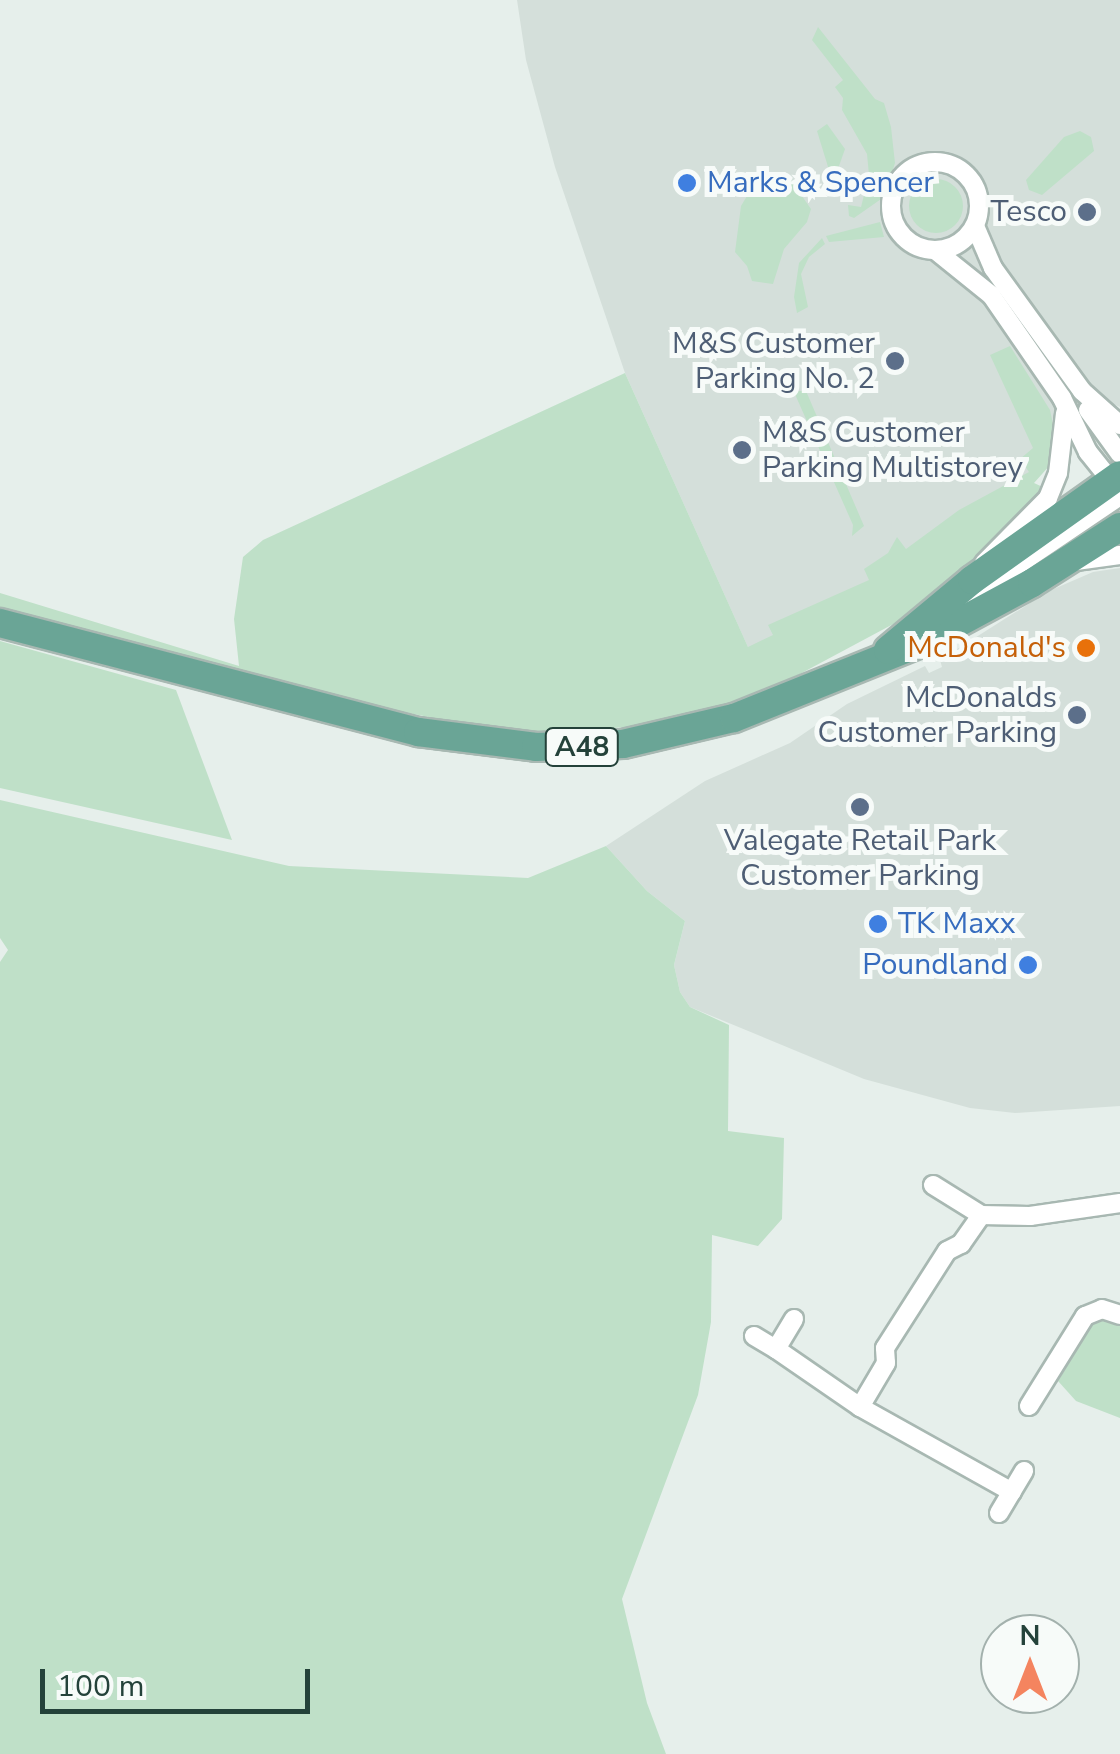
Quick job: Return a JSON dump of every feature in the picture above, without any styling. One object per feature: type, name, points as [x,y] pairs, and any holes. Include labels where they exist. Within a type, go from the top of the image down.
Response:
[{"type":"main road","name":"A48","points":[[884,654],[913,625],[972,580],[1118,485]]},
{"type":"main road","name":"A48","points":[[0,623],[362,721],[459,740],[536,747],[623,744],[700,728],[776,702],[884,654],[920,643],[1066,562],[1120,527]]},
{"type":"street","points":[[913,625],[944,614],[976,594],[1118,485],[1080,440],[1066,408],[985,288],[935,250],[905,239],[891,214],[895,186],[915,167],[945,163],[970,179],[980,207],[974,226],[958,244],[935,250]]},
{"type":"street","points":[[974,226],[993,268],[1082,391],[1120,426]]},
{"type":"street","points":[[1082,391],[1082,403],[1120,454]]},
{"type":"street","points":[[972,580],[997,545],[1026,524],[1048,498],[1058,473],[1066,408]]},
{"type":"street","points":[[1066,562],[1120,555]]},
{"type":"street","points":[[933,1185],[981,1215],[1030,1216],[1120,1202]]},
{"type":"street","points":[[860,1407],[886,1364],[885,1348],[947,1251],[960,1244],[981,1215]]},
{"type":"street","points":[[1029,1406],[1085,1316],[1102,1309],[1120,1315]]},
{"type":"street","points":[[776,1349],[794,1319]]},
{"type":"street","points":[[754,1336],[860,1407],[1012,1492]]},
{"type":"street","points":[[999,1513],[1024,1472]]},
{"type":"shaded area","points":[[517,0],[1120,0],[1120,407],[1111,403],[1053,430],[1025,491],[760,674],[625,373],[555,167],[526,60]]},
{"type":"shaded area","points":[[1120,568],[1120,1106],[1015,1113],[970,1108],[864,1079],[690,1007],[680,992],[674,965],[685,921],[647,891],[606,846],[705,781],[790,743],[847,704],[925,666],[929,673],[942,667],[940,660],[1049,591],[1093,572]]},
{"type":"green space","points":[[818,27],[875,99],[884,103],[891,127],[895,163],[884,197],[854,218],[849,216],[848,205],[861,207],[869,175],[867,154],[842,110],[843,98],[835,87],[843,80],[812,40]]},
{"type":"green space","points":[[827,124],[845,149],[833,183],[817,131]]},
{"type":"green space","points":[[1080,131],[1091,137],[1094,151],[1042,195],[1029,190],[1026,180],[1064,137]]},
{"type":"green space","points":[[768,173],[788,176],[811,209],[807,222],[784,249],[773,284],[752,281],[747,266],[735,252],[741,206],[756,181]]},
{"type":"green space","points":[[936,179],[955,187],[963,206],[955,225],[936,233],[917,225],[909,206],[917,187]]},
{"type":"green space","points":[[880,222],[884,237],[829,242],[826,236]]},
{"type":"green space","points":[[822,238],[825,244],[809,257],[801,274],[808,307],[797,313],[794,297],[799,263]]},
{"type":"green space","points":[[1010,346],[1050,410],[1054,429],[1051,464],[1034,483],[1047,489],[960,578],[897,622],[798,675],[710,711],[637,726],[555,733],[489,729],[318,695],[0,611],[0,593],[239,666],[234,619],[243,557],[263,540],[625,373],[748,647],[773,635],[768,625],[869,580],[864,569],[888,553],[897,537],[906,549],[959,510],[1029,472],[1020,459],[1033,448],[990,355]]},
{"type":"green space","points":[[794,382],[798,391],[806,391],[864,526],[852,536],[853,525],[790,383]]},
{"type":"green space","points":[[0,641],[176,690],[232,840],[0,788]]},
{"type":"green space","points":[[0,800],[289,866],[528,878],[606,846],[647,891],[685,921],[674,965],[680,992],[690,1007],[729,1025],[728,1131],[784,1138],[782,1219],[758,1246],[712,1235],[711,1322],[698,1395],[622,1599],[647,1703],[666,1754],[0,1754],[0,962],[8,950],[0,938]]},
{"type":"green space","points":[[1097,1317],[1120,1325],[1120,1418],[1076,1401],[1058,1381]]},
{"type":"place","name":"Marks & Spencer","points":[[687,183]]},
{"type":"place","name":"Tesco","points":[[1087,212]]},
{"type":"place","name":"M&S Customer Parking No. 2","points":[[895,361]]},
{"type":"place","name":"M&S Customer Parking Multistorey","points":[[742,450]]},
{"type":"place","name":"McDonald's","points":[[1086,648]]},
{"type":"place","name":"McDonalds Customer Parking","points":[[1077,715]]},
{"type":"place","name":"Valegate Retail Park Customer Parking","points":[[860,807]]},
{"type":"place","name":"TK Maxx","points":[[878,924]]},
{"type":"place","name":"Poundland","points":[[1028,965]]}]
